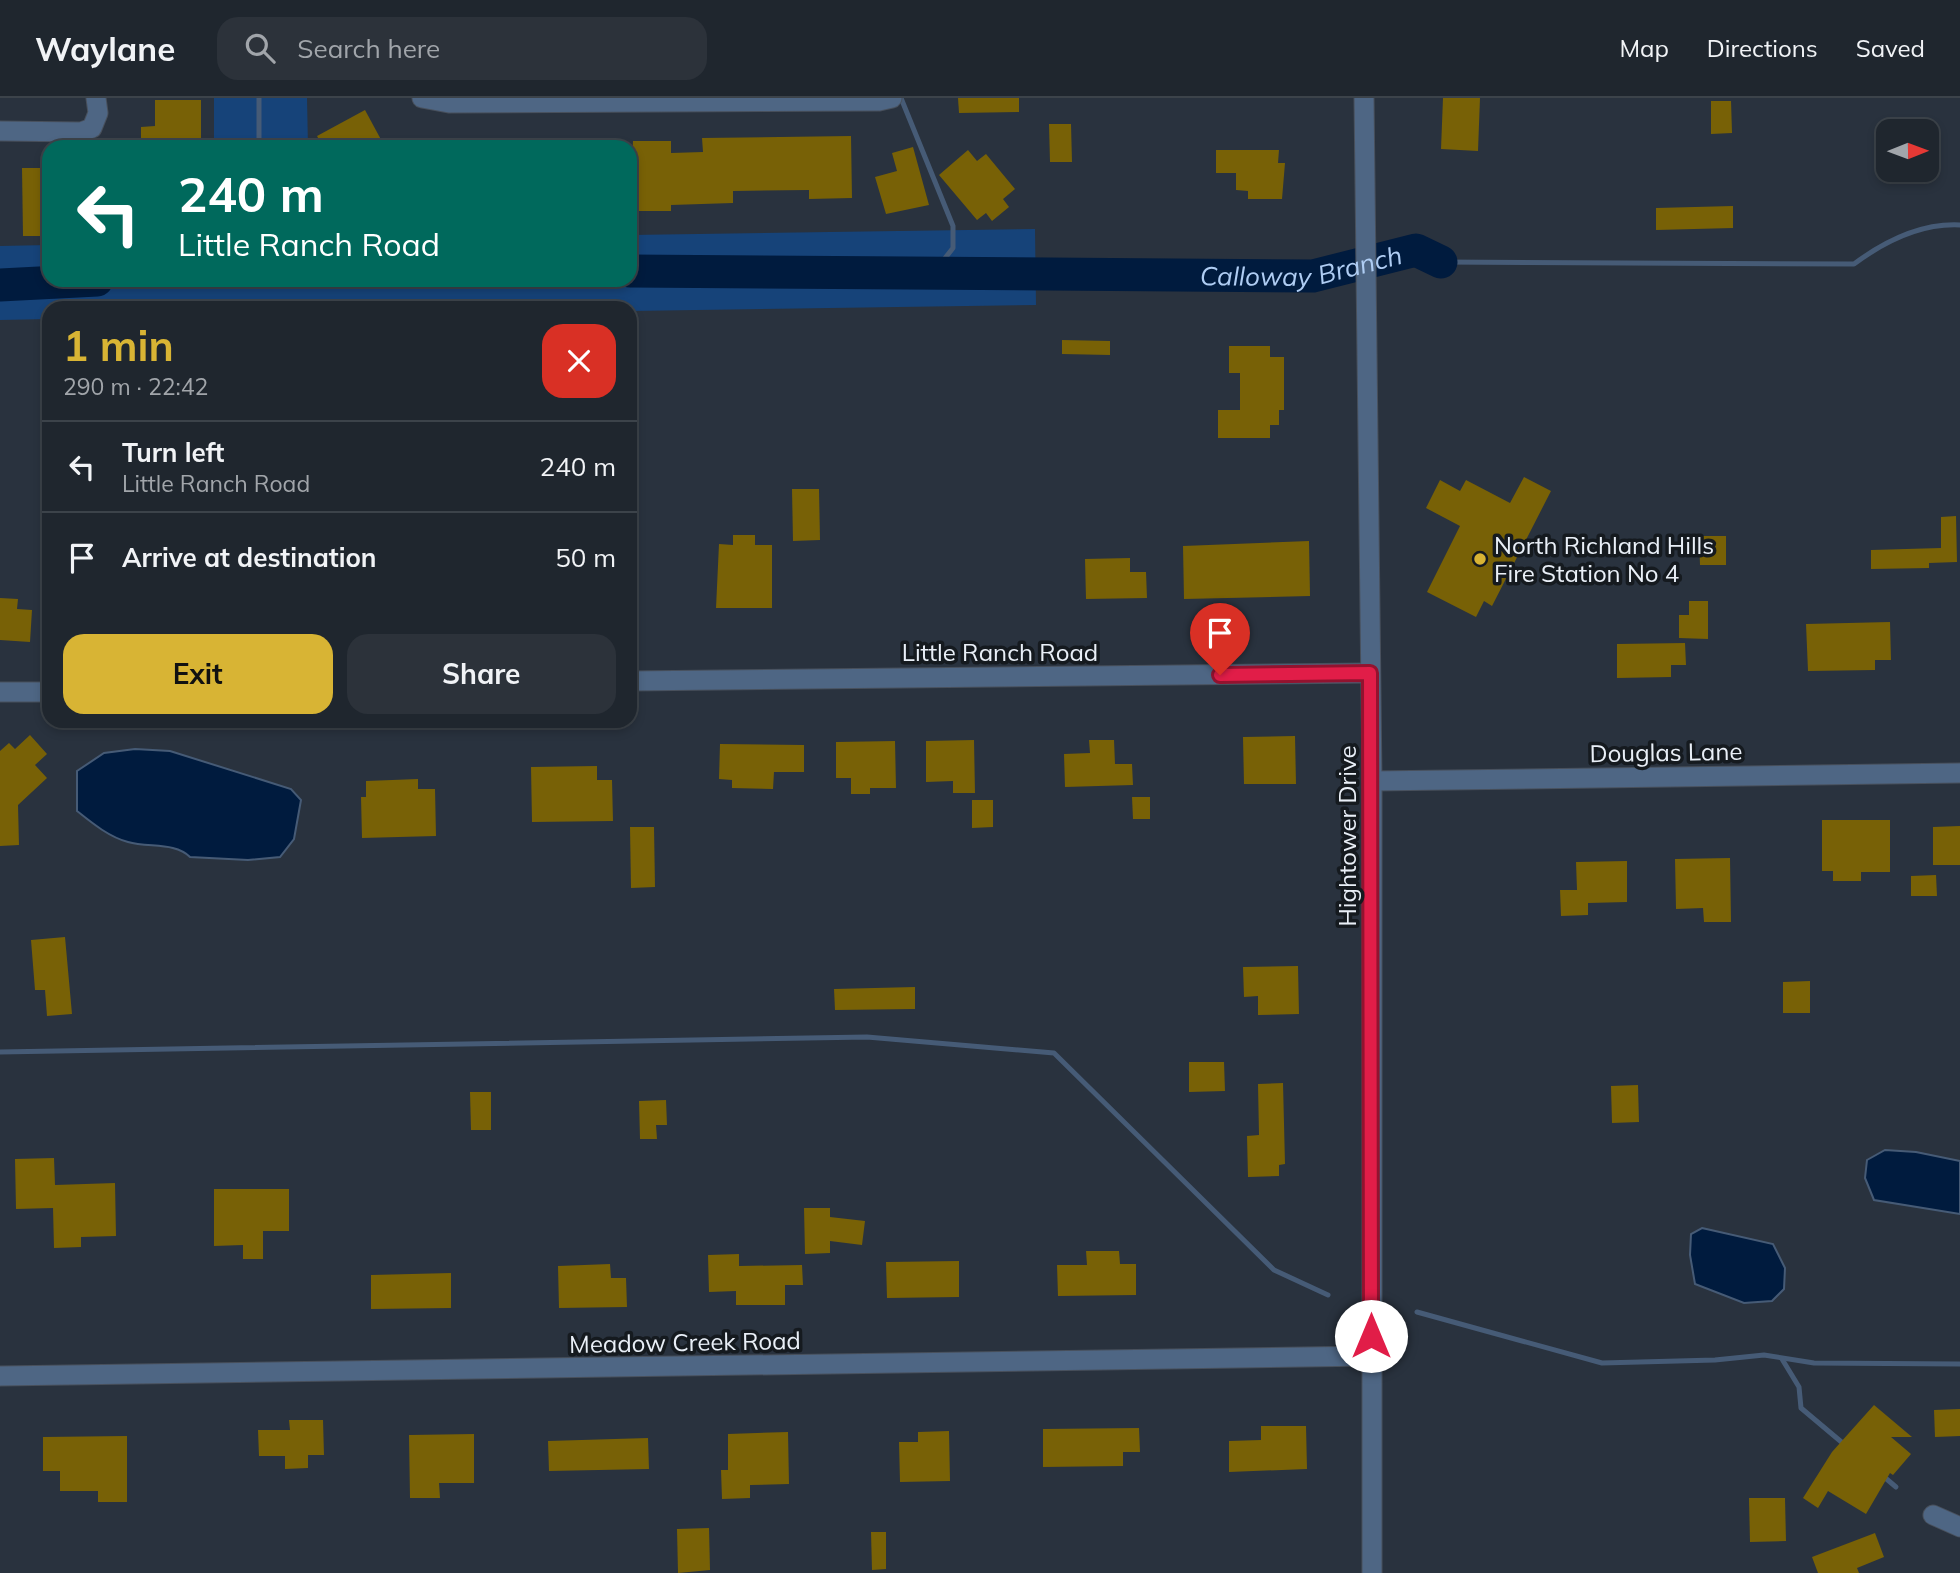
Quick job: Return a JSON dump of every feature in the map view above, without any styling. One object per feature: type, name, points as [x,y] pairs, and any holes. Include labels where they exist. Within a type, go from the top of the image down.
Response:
[{"type":"street","points":[[0,131],[81,132],[92,128],[98,113],[96,98]]},
{"type":"street","points":[[423,99],[449,103],[879,101],[892,98]]},
{"type":"street","name":"Hightower Drive","points":[[1364,98],[1372,781],[1372,1573]]},
{"type":"street","name":"Little Ranch Road","points":[[637,681],[1370,673]]},
{"type":"street","points":[[0,692],[42,692]]},
{"type":"street","name":"Douglas Lane","points":[[1372,781],[1960,773]]},
{"type":"street","name":"Meadow Creek Road","points":[[0,1376],[1371,1356]]},
{"type":"street","points":[[1934,1515],[1960,1527]]},
{"type":"shaded area","points":[[214,98],[307,98],[308,140],[214,140]]},
{"type":"shaded area","points":[[1035,229],[1036,305],[637,311],[637,301],[42,301],[42,319],[0,320],[0,246],[42,245],[42,287],[637,287],[637,235]]},
{"type":"shaded area","points":[[135,749],[170,751],[291,789],[301,800],[294,839],[280,857],[248,860],[190,857],[177,849],[136,844],[107,833],[77,811],[77,771],[104,753]]},
{"type":"shaded area","points":[[1885,1150],[1916,1152],[1960,1161],[1960,1214],[1874,1200],[1865,1178],[1867,1160]]},
{"type":"shaded area","points":[[1702,1228],[1773,1244],[1785,1268],[1784,1289],[1772,1301],[1744,1303],[1695,1284],[1690,1255],[1691,1234]]},
{"type":"building","points":[[958,98],[1019,98],[1019,112],[959,113]]},
{"type":"building","points":[[1443,98],[1480,98],[1478,151],[1441,149]]},
{"type":"building","points":[[155,100],[201,100],[201,140],[141,140],[141,127],[155,126]]},
{"type":"building","points":[[1711,101],[1731,101],[1732,133],[1711,134]]},
{"type":"building","points":[[365,110],[381,140],[319,140],[317,136]]},
{"type":"building","points":[[1049,124],[1071,124],[1072,162],[1050,162]]},
{"type":"building","points":[[851,136],[852,198],[809,199],[809,190],[733,191],[733,203],[671,205],[671,211],[637,211],[637,141],[671,141],[671,153],[703,152],[702,138]]},
{"type":"building","points":[[913,147],[929,205],[886,214],[875,177],[897,171],[892,153]]},
{"type":"building","points":[[968,150],[977,161],[986,154],[1015,189],[1003,199],[1009,207],[992,221],[986,213],[977,220],[939,175]]},
{"type":"building","points":[[1216,150],[1279,150],[1278,163],[1285,163],[1282,199],[1248,199],[1248,191],[1236,190],[1236,173],[1216,173]]},
{"type":"building","points":[[22,168],[42,168],[42,236],[23,236]]},
{"type":"building","points":[[1733,206],[1733,228],[1656,230],[1656,208]]},
{"type":"building","points":[[1062,340],[1110,341],[1110,355],[1062,354]]},
{"type":"building","points":[[1229,346],[1270,346],[1270,357],[1284,357],[1284,410],[1279,410],[1279,425],[1270,425],[1270,438],[1218,438],[1218,410],[1240,410],[1240,373],[1229,373]]},
{"type":"building","name":"North Richland Hills Fire Station No 4","points":[[1524,477],[1551,491],[1492,606],[1484,601],[1476,617],[1427,592],[1460,526],[1426,508],[1440,480],[1460,491],[1466,480],[1510,503]]},
{"type":"building","points":[[792,489],[819,489],[820,540],[793,541]]},
{"type":"building","points":[[1956,516],[1957,562],[1929,563],[1929,568],[1871,569],[1871,550],[1941,548],[1941,517]]},
{"type":"building","points":[[733,535],[755,535],[755,545],[772,545],[772,608],[716,608],[719,544],[733,545]]},
{"type":"building","points":[[1699,536],[1726,536],[1726,565],[1700,565]]},
{"type":"building","points":[[1309,541],[1310,596],[1184,599],[1183,546]]},
{"type":"building","points":[[1130,558],[1130,572],[1146,572],[1147,598],[1086,599],[1085,559]]},
{"type":"building","points":[[0,598],[18,599],[17,609],[32,610],[30,642],[0,640]]},
{"type":"building","points":[[1689,601],[1708,601],[1708,639],[1679,638],[1679,615],[1689,615]]},
{"type":"building","points":[[1890,622],[1891,660],[1875,660],[1875,670],[1808,671],[1806,624]]},
{"type":"building","points":[[1685,643],[1686,665],[1671,665],[1671,677],[1617,678],[1617,644]]},
{"type":"building","points":[[30,735],[47,754],[35,765],[47,778],[18,805],[19,845],[0,846],[0,751],[9,743],[15,749]]},
{"type":"building","points":[[1295,736],[1296,784],[1244,784],[1243,737]]},
{"type":"building","points":[[974,740],[975,793],[953,793],[953,781],[926,782],[926,741]]},
{"type":"building","points":[[1089,740],[1114,740],[1115,764],[1132,764],[1133,785],[1065,787],[1064,754],[1090,753]]},
{"type":"building","points":[[895,741],[896,788],[870,788],[870,794],[851,794],[851,778],[836,778],[836,742]]},
{"type":"building","points":[[720,744],[804,745],[804,772],[774,772],[773,789],[732,788],[732,780],[719,779]]},
{"type":"building","points":[[597,766],[597,780],[612,780],[613,821],[532,822],[531,767]]},
{"type":"building","points":[[418,779],[418,789],[435,789],[436,836],[362,838],[361,797],[366,797],[366,781]]},
{"type":"building","points":[[1132,797],[1150,797],[1150,819],[1133,819]]},
{"type":"building","points":[[972,800],[993,800],[993,827],[972,828]]},
{"type":"building","points":[[1822,820],[1890,820],[1890,872],[1861,872],[1861,881],[1833,881],[1833,871],[1822,871]]},
{"type":"building","points":[[1960,826],[1960,865],[1933,865],[1933,827]]},
{"type":"building","points":[[630,827],[654,827],[655,887],[631,888]]},
{"type":"building","points":[[1730,858],[1731,922],[1704,922],[1703,908],[1676,909],[1675,859]]},
{"type":"building","points":[[1627,861],[1627,902],[1588,903],[1588,915],[1561,916],[1560,890],[1577,890],[1576,862]]},
{"type":"building","points":[[1936,875],[1937,896],[1911,896],[1911,876]]},
{"type":"building","points":[[65,937],[72,1014],[47,1016],[45,990],[35,990],[31,940]]},
{"type":"building","points":[[1298,966],[1299,1014],[1258,1015],[1258,996],[1244,997],[1243,967]]},
{"type":"building","points":[[1810,981],[1810,1013],[1783,1013],[1783,982]]},
{"type":"building","points":[[915,987],[915,1009],[835,1010],[834,989]]},
{"type":"building","points":[[1189,1062],[1224,1062],[1225,1091],[1189,1092]]},
{"type":"building","points":[[1283,1083],[1285,1164],[1279,1165],[1279,1176],[1248,1177],[1247,1136],[1259,1135],[1258,1084]]},
{"type":"building","points":[[1638,1085],[1639,1122],[1612,1123],[1611,1086]]},
{"type":"building","points":[[470,1092],[491,1092],[491,1130],[471,1130]]},
{"type":"building","points":[[666,1100],[667,1125],[656,1125],[657,1139],[640,1139],[639,1101]]},
{"type":"building","points":[[54,1158],[55,1185],[115,1183],[116,1236],[81,1237],[81,1247],[54,1248],[53,1208],[16,1209],[15,1159]]},
{"type":"building","points":[[214,1189],[289,1189],[289,1231],[263,1231],[263,1259],[243,1259],[243,1245],[214,1246]]},
{"type":"building","points":[[804,1208],[830,1208],[830,1217],[865,1221],[862,1245],[830,1241],[830,1253],[805,1254]]},
{"type":"building","points":[[1086,1251],[1119,1251],[1120,1264],[1136,1264],[1136,1295],[1058,1296],[1057,1265],[1087,1265]]},
{"type":"building","points":[[739,1254],[739,1266],[802,1265],[803,1285],[785,1285],[785,1305],[736,1305],[736,1291],[709,1292],[708,1255]]},
{"type":"building","points":[[959,1261],[959,1297],[887,1298],[886,1262]]},
{"type":"building","points":[[610,1264],[611,1278],[626,1278],[627,1307],[559,1308],[558,1266]]},
{"type":"building","points":[[451,1273],[451,1308],[371,1309],[371,1275]]},
{"type":"building","points":[[1874,1405],[1912,1437],[1891,1437],[1911,1454],[1893,1475],[1890,1473],[1866,1514],[1828,1491],[1818,1508],[1803,1498],[1832,1452]]},
{"type":"building","points":[[1960,1409],[1960,1436],[1935,1437],[1934,1410]]},
{"type":"building","points":[[289,1420],[323,1420],[324,1455],[308,1455],[308,1468],[285,1469],[285,1456],[259,1456],[258,1430],[290,1430]]},
{"type":"building","points":[[1261,1426],[1306,1426],[1307,1469],[1229,1472],[1229,1441],[1261,1440]]},
{"type":"building","points":[[1139,1428],[1140,1452],[1123,1452],[1123,1466],[1043,1467],[1043,1429]]},
{"type":"building","points":[[949,1431],[950,1481],[900,1482],[899,1442],[918,1442],[918,1432]]},
{"type":"building","points":[[788,1432],[789,1484],[750,1485],[750,1498],[722,1499],[721,1470],[728,1470],[728,1434]]},
{"type":"building","points":[[474,1434],[474,1483],[439,1483],[440,1498],[410,1498],[409,1435]]},
{"type":"building","points":[[127,1436],[127,1502],[98,1502],[98,1491],[60,1491],[60,1471],[43,1471],[43,1437]]},
{"type":"building","points":[[648,1438],[649,1469],[549,1471],[548,1441]]},
{"type":"building","points":[[1749,1498],[1785,1498],[1786,1541],[1750,1542]]},
{"type":"building","points":[[709,1528],[710,1570],[678,1573],[677,1529]]},
{"type":"building","points":[[871,1532],[886,1532],[886,1569],[872,1570]]},
{"type":"building","points":[[1875,1533],[1884,1557],[1857,1568],[1859,1573],[1818,1573],[1812,1557]]},
{"type":"waterway","points":[[259,98],[259,140]]},
{"type":"waterway","points":[[881,273],[942,262],[953,248],[953,226],[901,98]]},
{"type":"waterway","name":"Calloway Branch","points":[[1441,262],[1854,264],[1878,248],[1917,230],[1960,225]]},
{"type":"waterway","name":"Calloway Branch","points":[[637,271],[1313,276],[1416,250],[1441,262]]},
{"type":"waterway","name":"Calloway Branch","points":[[0,285],[42,283]]},
{"type":"waterway","points":[[0,1052],[867,1037],[1054,1053],[1274,1270],[1328,1295]]},
{"type":"waterway","points":[[1417,1312],[1602,1363],[1715,1360],[1764,1355],[1814,1363],[1960,1364]]},
{"type":"waterway","points":[[1782,1359],[1799,1387],[1801,1408],[1845,1445]]},
{"type":"waterway","points":[[1883,1476],[1896,1487]]},
{"type":"place","name":"North Richland Hills Fire Station No 4","points":[[1480,559]]},
{"type":"route","points":[[1220,675],[1370,673],[1371,1336]]}]
